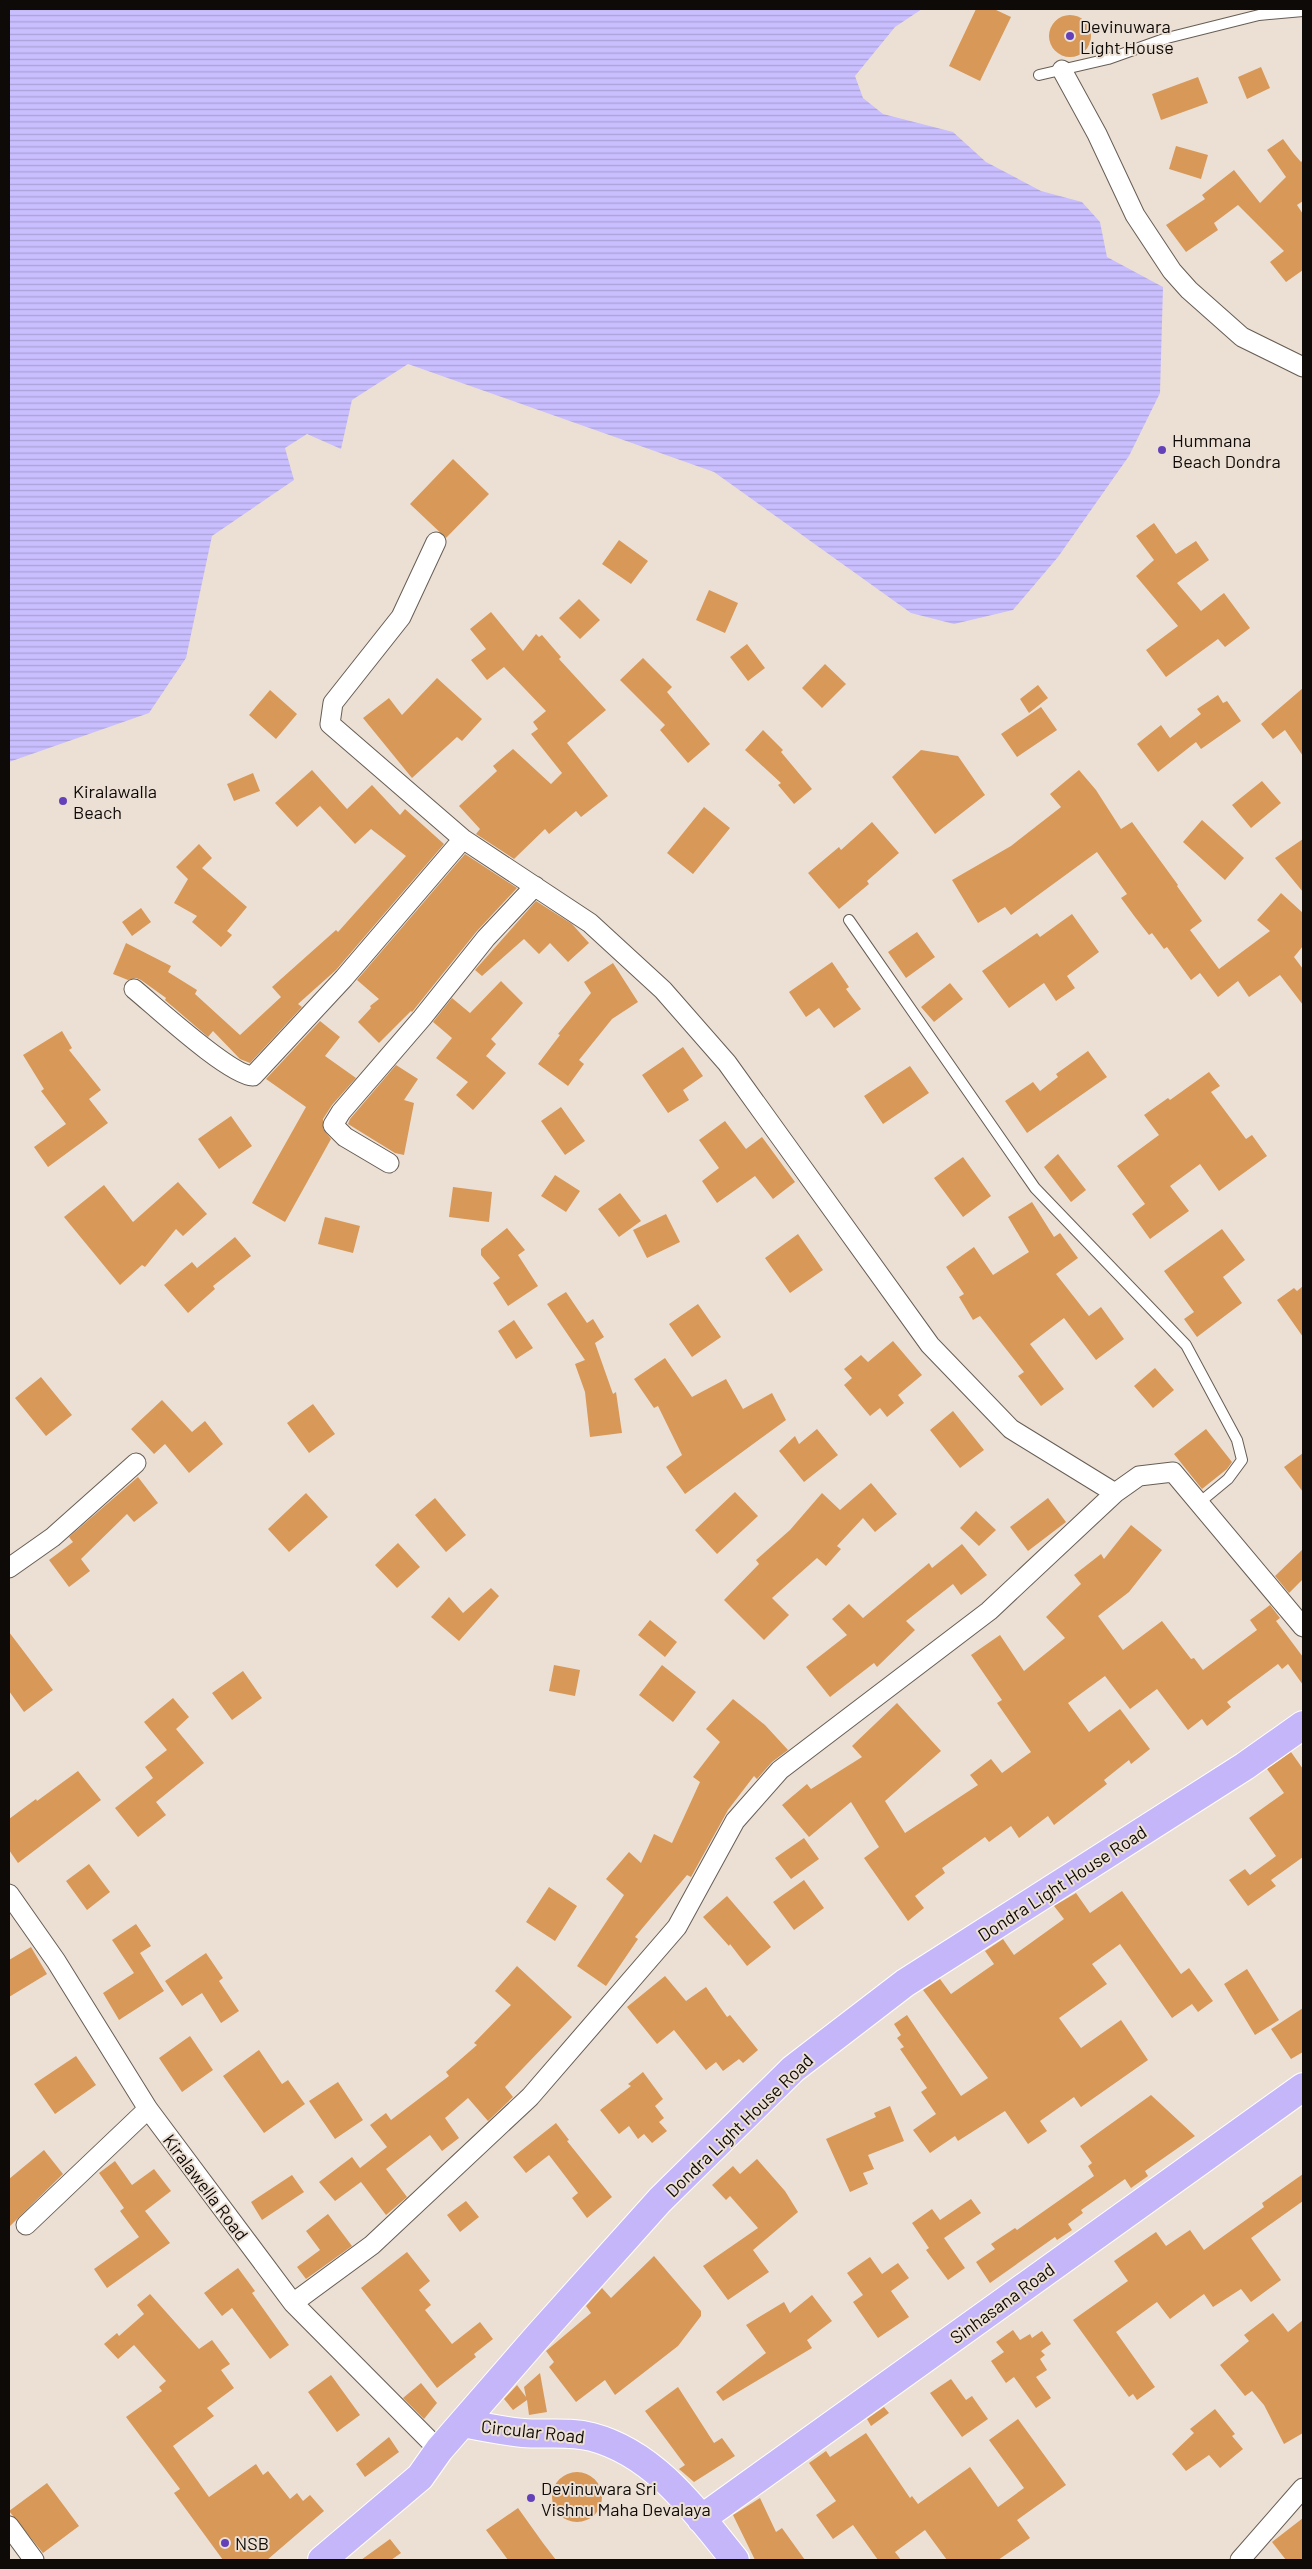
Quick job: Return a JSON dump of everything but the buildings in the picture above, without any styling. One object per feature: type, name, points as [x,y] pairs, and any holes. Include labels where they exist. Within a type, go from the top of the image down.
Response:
[{"type":"main road","name":"Dondra Light House Road","points":[[322,2560],[420,2477],[439,2450],[660,2200],[794,2069],[905,1984],[1237,1771],[1303,1725]]},
{"type":"main road","name":"Sinhasana Road","points":[[701,2519],[1303,2087]]},
{"type":"main road","name":"Circular Road","points":[[463,2423],[524,2433],[584,2436],[611,2445],[633,2456],[657,2473],[688,2503],[735,2560]]},
{"type":"street","points":[[1062,70],[1097,134],[1135,214],[1172,271],[1201,301],[1242,337],[1303,367]]},
{"type":"street","points":[[436,542],[401,617],[333,703],[330,724],[463,839],[590,923],[663,990],[727,1063],[930,1346],[1011,1429],[1115,1493]]},
{"type":"street","points":[[134,989],[212,1053],[245,1076],[253,1076],[344,978],[463,839]]},
{"type":"street","points":[[389,1163],[345,1138],[333,1125],[341,1112],[422,1018],[486,938],[535,886]]},
{"type":"street","points":[[9,1568],[53,1537],[136,1463]]},
{"type":"street","points":[[293,2302],[372,2245],[530,2097],[677,1927],[735,1821],[780,1770],[989,1611],[1115,1493],[1139,1476],[1173,1472],[1303,1627]]},
{"type":"street","name":"Kiralawella Road","points":[[9,1894],[56,1961],[148,2109],[293,2302],[439,2450]]},
{"type":"street","points":[[26,2225],[148,2109]]},
{"type":"street","points":[[1240,2560],[1303,2488]]},
{"type":"street","points":[[9,2526],[34,2560]]},
{"type":"lane","points":[[1039,75],[1108,59],[1167,38],[1259,14],[1303,11]]},
{"type":"lane","points":[[848,920],[1035,1188],[1186,1345],[1237,1440],[1242,1460],[1228,1479],[1199,1503]]},
{"type":"shaded area","points":[[9,9],[922,9],[895,27],[855,76],[863,98],[883,114],[953,132],[986,162],[1041,191],[1082,202],[1100,222],[1107,257],[1163,287],[1160,393],[1129,456],[1058,557],[1013,610],[954,624],[911,613],[714,472],[408,364],[352,400],[341,449],[307,434],[285,448],[294,480],[212,536],[186,658],[149,713],[9,762]]},
{"type":"place","name":"Devinuwara Light House","points":[[1070,36]]},
{"type":"place","name":"Hummana Beach Dondra","points":[[1162,450]]},
{"type":"place","name":"Kiralawalla Beach","points":[[63,801]]},
{"type":"place","name":"Devinuwara Sri Vishnu Maha Devalaya","points":[[531,2498]]},
{"type":"place","name":"NSB","points":[[225,2543]]}]
